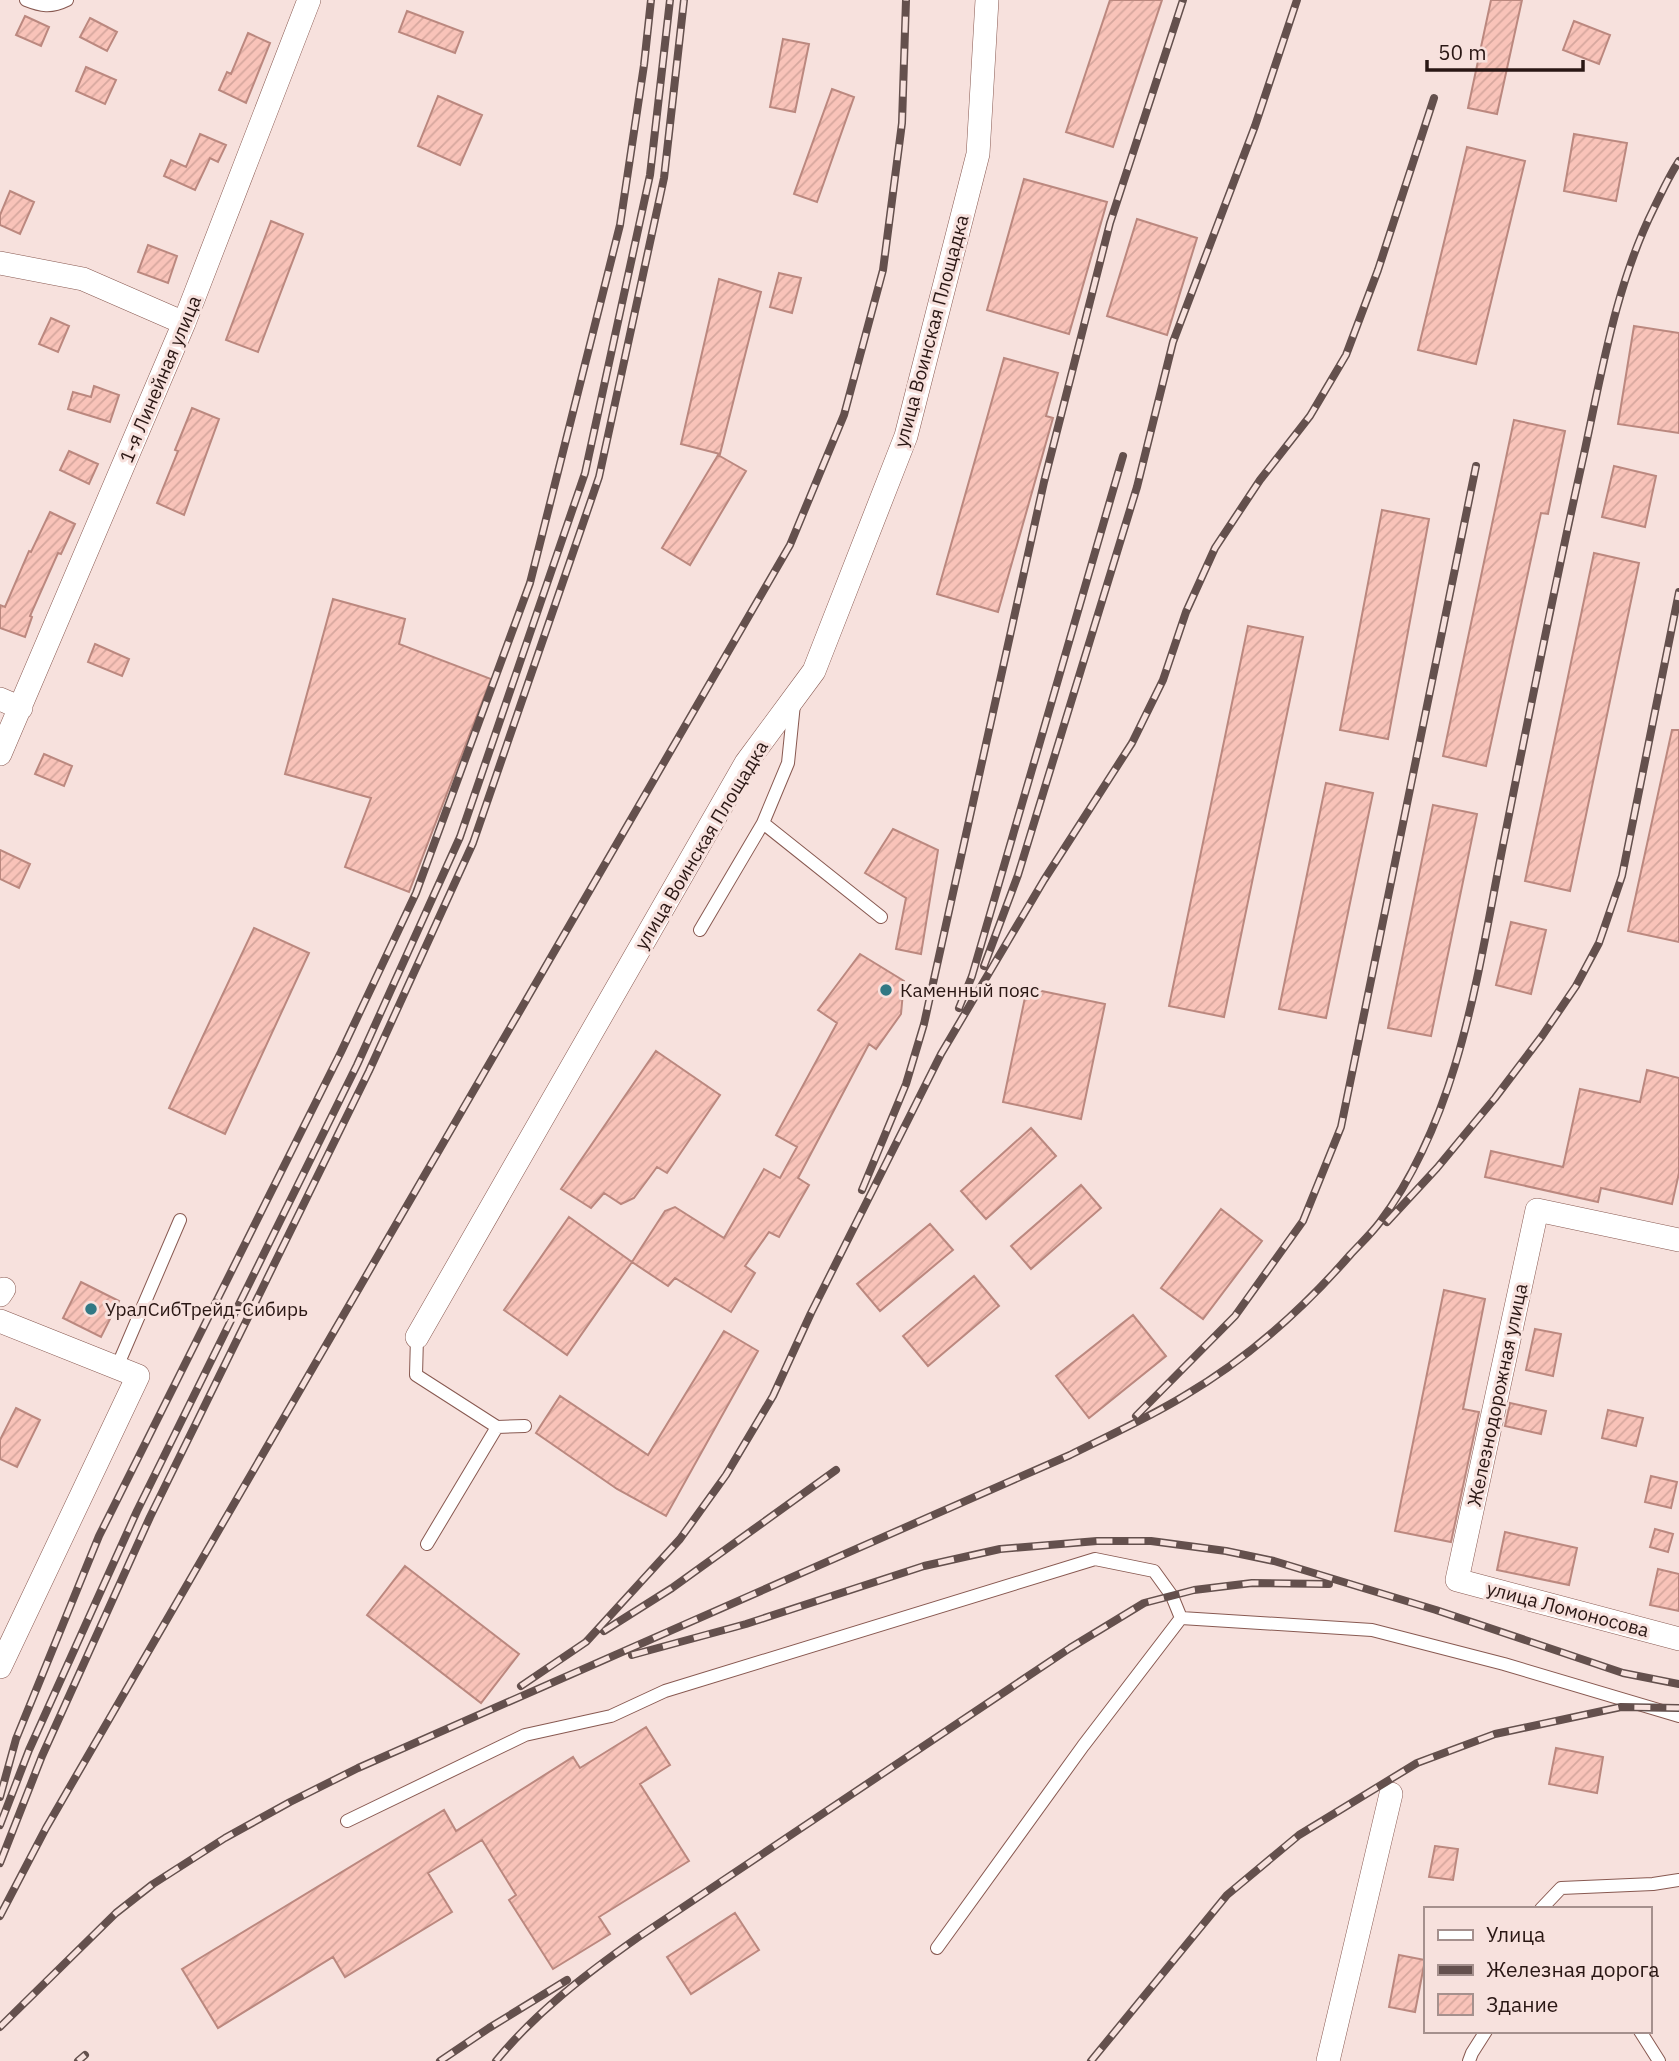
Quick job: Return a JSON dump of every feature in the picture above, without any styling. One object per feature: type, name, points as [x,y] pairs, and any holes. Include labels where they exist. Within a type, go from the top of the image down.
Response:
[{"type":"street","name":"1-я Линейная улица","points":[[0,754],[10,704],[184,323],[309,0]]},
{"type":"street","name":"улица Воинская Площадка","points":[[417,1337],[746,763],[814,671],[906,436],[978,154],[987,0]]},
{"type":"street","points":[[0,263],[83,279],[184,323]]},
{"type":"street","name":"Железнодорожная улица","points":[[1457,1580],[1537,1210],[1679,1240]]},
{"type":"street","points":[[0,1321],[138,1376],[0,1667]]},
{"type":"street","name":"улица Ломоносова","points":[[1457,1580],[1679,1639]]},
{"type":"street","points":[[1328,2061],[1391,1794]]},
{"type":"lane","points":[[26,0],[40,6],[50,6],[67,0]]},
{"type":"lane","points":[[700,930],[763,823],[788,763],[794,700]]},
{"type":"lane","points":[[763,823],[881,917]]},
{"type":"lane","points":[[117,1367],[180,1220]]},
{"type":"lane","points":[[417,1337],[416,1375],[497,1427],[525,1426]]},
{"type":"lane","points":[[428,1544],[497,1427]]},
{"type":"lane","points":[[347,1821],[525,1735],[611,1716],[665,1691],[1095,1559],[1154,1572],[1172,1596],[1181,1618]]},
{"type":"lane","points":[[1181,1618],[1372,1630],[1504,1664],[1679,1716]]},
{"type":"lane","points":[[937,1948],[1083,1746],[1181,1618]]},
{"type":"lane","points":[[1543,1907],[1561,1888],[1653,1884],[1679,1880]]},
{"type":"lane","points":[[1469,2061],[1485,2033]]},
{"type":"lane","points":[[1641,2033],[1659,2061]]},
{"type":"building","points":[[1110,0],[1162,0],[1113,147],[1066,132]]},
{"type":"building","points":[[1491,0],[1522,0],[1497,114],[1468,108]]},
{"type":"building","points":[[407,11],[463,32],[455,53],[399,32]]},
{"type":"building","points":[[25,16],[49,27],[41,46],[16,35]]},
{"type":"building","points":[[90,18],[117,32],[107,51],[80,37]]},
{"type":"building","points":[[1574,21],[1610,35],[1599,64],[1563,50]]},
{"type":"building","points":[[248,33],[270,43],[246,103],[219,90],[227,72],[231,74]]},
{"type":"building","points":[[783,39],[809,44],[795,112],[770,107]]},
{"type":"building","points":[[86,67],[116,80],[105,104],[76,91]]},
{"type":"building","points":[[832,89],[854,97],[817,202],[794,194]]},
{"type":"building","points":[[438,96],[482,115],[460,165],[418,146]]},
{"type":"building","points":[[200,134],[226,145],[218,162],[210,158],[195,190],[164,176],[171,160],[186,167]]},
{"type":"building","points":[[1574,134],[1627,143],[1616,201],[1564,191]]},
{"type":"building","points":[[1467,147],[1525,161],[1476,364],[1418,350]]},
{"type":"building","points":[[1024,179],[1107,202],[1069,334],[987,310]]},
{"type":"building","points":[[10,191],[34,202],[20,234],[0,225],[0,215]]},
{"type":"building","points":[[1137,219],[1197,238],[1167,335],[1107,316]]},
{"type":"building","points":[[271,221],[303,234],[258,352],[226,340]]},
{"type":"building","points":[[148,245],[177,256],[168,283],[138,272]]},
{"type":"building","points":[[779,273],[801,278],[792,313],[770,307]]},
{"type":"building","points":[[719,279],[761,292],[720,454],[681,444]]},
{"type":"building","points":[[51,318],[69,326],[58,352],[39,344]]},
{"type":"building","points":[[1634,326],[1679,333],[1679,433],[1618,424]]},
{"type":"building","points":[[1004,358],[1058,373],[1046,416],[1053,418],[998,612],[937,594]]},
{"type":"building","points":[[94,386],[119,395],[110,422],[68,409],[73,392],[91,397]]},
{"type":"building","points":[[192,408],[219,419],[184,515],[157,503]]},
{"type":"building","points":[[1514,420],[1565,431],[1548,514],[1541,513],[1486,766],[1443,756]]},
{"type":"building","points":[[69,451],[98,464],[89,484],[60,470]]},
{"type":"building","points":[[718,455],[746,471],[690,565],[662,548]]},
{"type":"building","points":[[1614,466],[1656,476],[1645,527],[1602,517]]},
{"type":"building","points":[[1382,510],[1429,519],[1388,739],[1340,730]]},
{"type":"building","points":[[50,512],[75,524],[61,554],[58,553],[30,616],[32,617],[25,637],[0,628],[0,605],[5,607],[29,551],[31,552]]},
{"type":"building","points":[[1594,553],[1639,563],[1570,891],[1525,881]]},
{"type":"building","points":[[333,599],[405,619],[399,644],[491,679],[409,892],[345,867],[371,798],[285,774]]},
{"type":"building","points":[[1248,626],[1303,637],[1224,1017],[1169,1006]]},
{"type":"building","points":[[95,644],[129,659],[122,676],[88,662]]},
{"type":"building","points":[[1672,730],[1679,730],[1679,942],[1628,931]]},
{"type":"building","points":[[44,754],[72,766],[64,786],[35,774]]},
{"type":"building","points":[[1326,783],[1373,793],[1326,1018],[1279,1009]]},
{"type":"building","points":[[1433,805],[1477,814],[1431,1036],[1388,1028]]},
{"type":"building","points":[[893,829],[938,850],[921,954],[896,949],[906,898],[865,873]]},
{"type":"building","points":[[0,850],[30,864],[19,888],[0,879]]},
{"type":"building","points":[[1511,922],[1546,930],[1531,994],[1496,985]]},
{"type":"building","points":[[254,928],[309,953],[225,1134],[169,1108]]},
{"type":"building","points":[[860,954],[904,981],[901,1014],[876,1049],[869,1044],[798,1178],[809,1185],[779,1237],[769,1232],[745,1266],[755,1273],[731,1312],[675,1278],[668,1286],[632,1262],[665,1211],[675,1207],[724,1238],[764,1169],[780,1178],[797,1147],[776,1135],[837,1023],[818,1010]]},
{"type":"building","points":[[1027,988],[1105,1004],[1081,1119],[1003,1102]]},
{"type":"building","points":[[656,1051],[720,1095],[667,1173],[657,1167],[634,1198],[621,1204],[604,1193],[591,1208],[561,1189]]},
{"type":"building","points":[[1647,1070],[1679,1078],[1679,1173],[1672,1204],[1601,1188],[1598,1202],[1485,1177],[1491,1151],[1563,1167],[1580,1089],[1640,1102]]},
{"type":"building","points":[[1031,1128],[1056,1156],[986,1219],[961,1191]]},
{"type":"building","points":[[1081,1185],[1101,1208],[1031,1269],[1011,1246]]},
{"type":"building","points":[[1221,1209],[1262,1241],[1203,1319],[1161,1288]]},
{"type":"building","points":[[569,1217],[632,1262],[567,1355],[504,1310]]},
{"type":"building","points":[[930,1224],[953,1250],[880,1311],[857,1284]]},
{"type":"building","points":[[974,1276],[999,1306],[928,1366],[903,1336]]},
{"type":"building","name":"УралСибТрейд-Сибирь","points":[[81,1282],[119,1301],[101,1337],[63,1318]]},
{"type":"building","points":[[1444,1290],[1485,1299],[1463,1409],[1479,1412],[1451,1542],[1395,1531]]},
{"type":"building","points":[[1133,1315],[1166,1356],[1089,1418],[1056,1376]]},
{"type":"building","points":[[1535,1329],[1561,1334],[1553,1376],[1526,1370]]},
{"type":"building","points":[[724,1331],[758,1351],[666,1516],[617,1489],[536,1433],[560,1396],[648,1455]]},
{"type":"building","points":[[1510,1403],[1546,1411],[1541,1434],[1505,1426]]},
{"type":"building","points":[[16,1408],[40,1420],[17,1467],[0,1459],[0,1440]]},
{"type":"building","points":[[1608,1410],[1643,1418],[1636,1446],[1602,1438]]},
{"type":"building","points":[[1651,1476],[1677,1482],[1671,1508],[1645,1502]]},
{"type":"building","points":[[1655,1529],[1673,1534],[1668,1552],[1650,1547]]},
{"type":"building","points":[[1505,1532],[1577,1548],[1569,1585],[1497,1570]]},
{"type":"building","points":[[405,1566],[519,1654],[481,1703],[367,1615]]},
{"type":"building","points":[[1658,1569],[1679,1574],[1679,1611],[1650,1605]]},
{"type":"building","points":[[646,1727],[670,1765],[640,1784],[689,1861],[599,1917],[610,1934],[553,1969],[509,1900],[516,1895],[482,1840],[428,1873],[452,1912],[345,1977],[333,1957],[218,2028],[182,1969],[444,1810],[456,1831],[573,1757],[580,1768]]},
{"type":"building","points":[[1556,1748],[1603,1757],[1597,1793],[1549,1784]]},
{"type":"building","points":[[1435,1846],[1458,1849],[1453,1880],[1429,1877]]},
{"type":"building","points":[[735,1913],[759,1950],[691,1994],[667,1957]]},
{"type":"building","points":[[1399,1955],[1424,1960],[1415,2012],[1389,2007]]},
{"type":"railway","points":[[0,1797],[16,1739],[99,1536],[341,1052],[416,893],[530,583],[620,225],[651,0]]},
{"type":"railway","points":[[0,1825],[29,1750],[137,1511],[357,1065],[460,837],[585,473],[650,175],[670,0]]},
{"type":"railway","points":[[0,1863],[42,1756],[150,1517],[369,1071],[473,843],[599,477],[664,178],[684,0]]},
{"type":"railway","points":[[0,1916],[46,1828],[790,545],[844,415],[883,270],[902,123],[906,0]]},
{"type":"railway","points":[[862,1190],[906,1084],[924,1024],[1044,482],[1110,223],[1183,0]]},
{"type":"railway","points":[[984,966],[1018,875],[1137,487],[1173,342],[1255,126],[1297,0]]},
{"type":"railway","points":[[521,1686],[586,1642],[680,1539],[726,1475],[773,1396],[811,1313],[941,1054],[1044,880],[1132,743],[1163,680],[1186,612],[1215,548],[1260,480],[1310,416],[1346,355],[1378,270],[1434,98]]},
{"type":"railway","points":[[0,2027],[116,1913],[153,1884],[225,1838],[358,1768],[1070,1455],[1156,1412],[1207,1382],[1252,1350],[1313,1295],[1373,1231],[1408,1178],[1431,1132],[1464,1034],[1612,328],[1641,237],[1679,161]]},
{"type":"railway","points":[[959,1008],[972,976],[1123,456]]},
{"type":"railway","points":[[1136,1416],[1235,1316],[1303,1221],[1341,1127],[1476,466]]},
{"type":"railway","points":[[1387,1222],[1437,1168],[1495,1098],[1576,986],[1599,943],[1622,876],[1679,592]]},
{"type":"railway","points":[[604,1631],[672,1588],[836,1470]]},
{"type":"railway","points":[[632,1655],[746,1624],[924,1566],[1000,1549],[1097,1541],[1151,1541],[1226,1551],[1274,1561],[1436,1610],[1623,1673],[1679,1684]]},
{"type":"railway","points":[[496,2061],[511,2043],[562,1995],[637,1938],[1070,1648],[1144,1603],[1194,1590],[1252,1583],[1329,1584]]},
{"type":"railway","points":[[1091,2061],[1227,1895],[1299,1835],[1417,1763],[1495,1734],[1621,1707],[1679,1708]]},
{"type":"railway","points":[[440,2061],[567,1980]]},
{"type":"railway","points":[[78,2061],[85,2055]]},
{"type":"place","name":"Каменный пояс","points":[[886,990]]},
{"type":"place","name":"УралСибТрейд-Сибирь","points":[[91,1309]]}]
